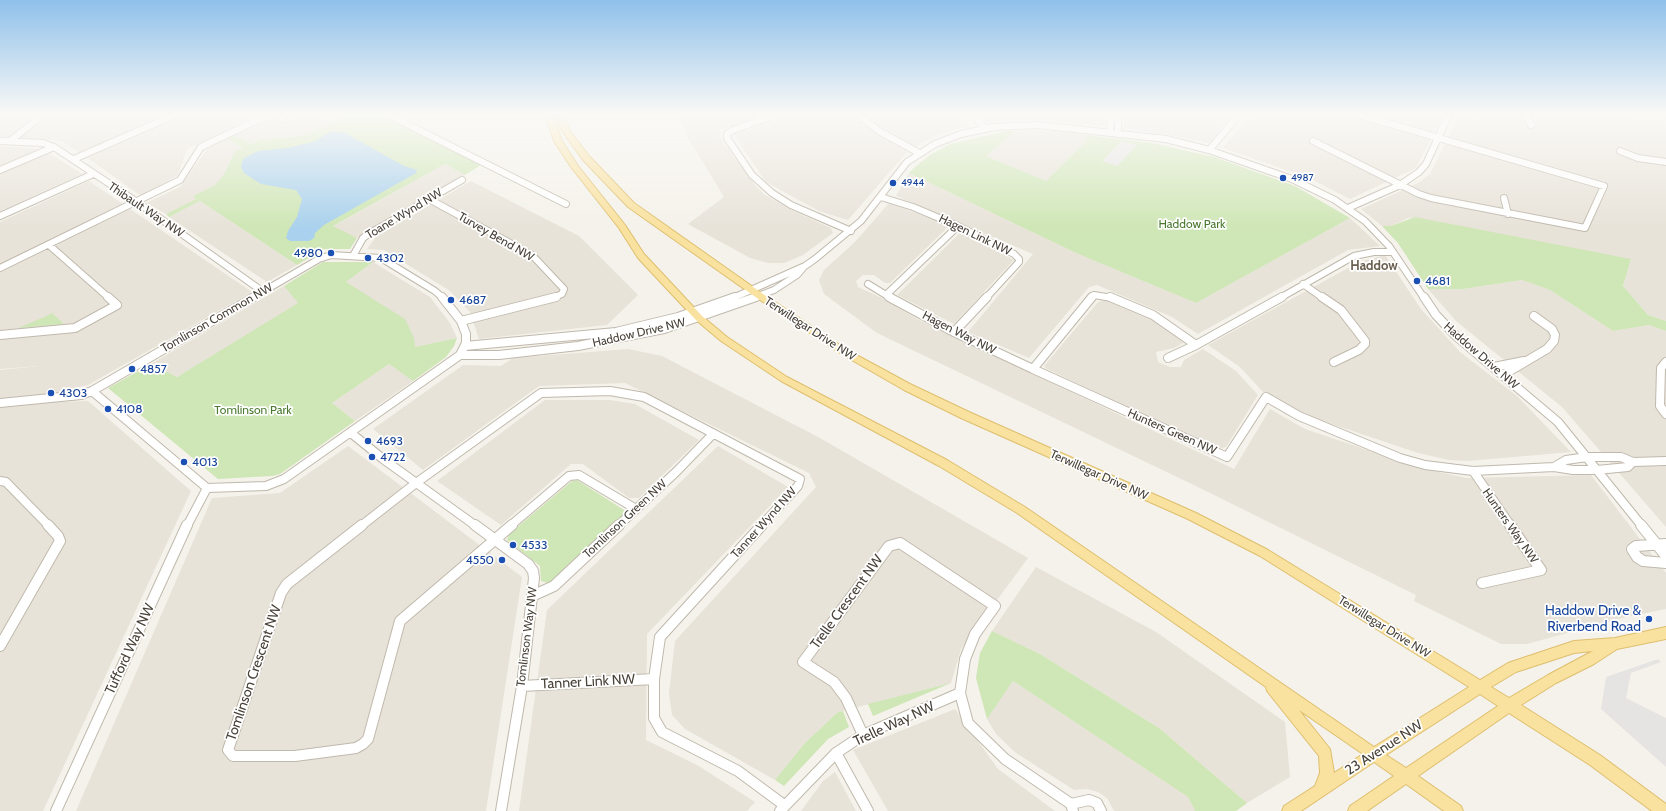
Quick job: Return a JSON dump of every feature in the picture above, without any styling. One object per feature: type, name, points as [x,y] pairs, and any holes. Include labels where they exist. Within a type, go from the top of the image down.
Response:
[{"type":"main road","points":[[565,152],[574,166],[622,227],[641,256],[696,315],[724,339],[784,378],[943,463],[1021,510],[1456,811]]},
{"type":"main road","name":"Terwillegar Drive NW","points":[[581,152],[631,205],[755,293],[846,353],[907,387],[965,415],[1192,516],[1264,553],[1510,705],[1595,760],[1664,811]]},
{"type":"main road","points":[[1355,811],[1510,705],[1615,644],[1666,633]]},
{"type":"main road","name":"23 Avenue NW","points":[[1289,811],[1479,686],[1512,667],[1534,658],[1574,647],[1615,644]]},
{"type":"main road","points":[[1264,677],[1325,754],[1327,772],[1320,791]]},
{"type":"street","points":[[0,170],[43,152]]},
{"type":"street","name":"Thibault Way NW","points":[[62,152],[93,174],[137,202],[262,291]]},
{"type":"street","points":[[74,159],[90,152]]},
{"type":"street","points":[[0,268],[180,180],[197,152]]},
{"type":"street","points":[[462,152],[566,204]]},
{"type":"street","points":[[736,152],[755,179],[772,193],[790,205],[851,231]]},
{"type":"street","name":"Haddow Drive NW","points":[[1214,152],[1302,183],[1348,208],[1376,230],[1393,252],[1436,315],[1456,336],[1558,422],[1596,470],[1662,545],[1666,556]]},
{"type":"street","points":[[1334,152],[1419,194],[1445,202],[1585,228],[1604,186],[1486,152]]},
{"type":"street","points":[[1348,208],[1400,185],[1419,172],[1430,152]]},
{"type":"street","points":[[1622,152],[1638,158],[1666,162]]},
{"type":"street","name":"Haddow Drive NW","points":[[755,293],[805,266],[851,231],[881,197],[901,168],[919,153]]},
{"type":"street","points":[[0,216],[93,174]]},
{"type":"street","name":"Toane Wynd NW","points":[[353,256],[363,238],[367,235],[462,180]]},
{"type":"street","name":"Hagen Link NW","points":[[881,197],[913,207],[958,226],[1014,254],[1020,260],[954,332]]},
{"type":"street","points":[[1504,198],[1508,214]]},
{"type":"street","name":"Turvey Bend NW","points":[[429,199],[532,255],[564,289],[562,294],[559,296],[461,321]]},
{"type":"street","points":[[886,295],[958,226]]},
{"type":"street","points":[[0,335],[74,328],[117,305],[49,245]]},
{"type":"street","points":[[1168,358],[1196,345],[1354,256],[1374,252],[1393,252]]},
{"type":"street","name":"Tomlinson Common NW","points":[[0,403],[81,395],[92,391],[323,257],[353,256],[381,258],[435,291],[444,299],[461,321],[466,334],[465,346]]},
{"type":"street","name":"Haddow Drive NW","points":[[460,354],[499,355],[605,342],[664,329],[696,315],[783,284],[797,275],[805,266]]},
{"type":"street","name":"Hagen Way NW","points":[[868,284],[954,332],[1033,369]]},
{"type":"street","points":[[1303,284],[1341,310],[1365,341],[1365,344],[1359,350],[1334,362]]},
{"type":"street","points":[[1033,369],[1092,297],[1097,294],[1108,296],[1161,320],[1196,345]]},
{"type":"street","name":"Haddow Drive NW","points":[[465,346],[616,332],[696,315]]},
{"type":"street","points":[[1503,375],[1524,361],[1547,349],[1554,341],[1555,335],[1552,329],[1534,316]]},
{"type":"street","points":[[92,391],[206,488],[266,486],[284,479],[351,433],[446,366],[460,354],[465,346]]},
{"type":"street","points":[[1494,367],[1524,361]]},
{"type":"street","points":[[1664,367],[1660,406],[1666,414]]},
{"type":"street","name":"Hunters Green NW","points":[[1033,369],[1227,457],[1266,397],[1299,416],[1400,458],[1425,465],[1473,471],[1554,467],[1573,470],[1596,470],[1628,467],[1634,462]]},
{"type":"street","name":"Tanner Wynd NW","points":[[416,483],[538,394],[545,392],[610,391],[644,397],[800,479],[798,486],[660,637],[654,679],[654,718],[662,732],[738,771],[782,808]]},
{"type":"street","name":"Tomlinson Way NW","points":[[351,433],[416,483],[528,564],[533,571],[534,578],[522,686],[501,811]]},
{"type":"street","name":"Tomlinson Green NW","points":[[532,596],[554,586],[713,434]]},
{"type":"street","name":"Hunters Green NW","points":[[1554,467],[1566,460],[1587,457],[1621,458],[1634,462]]},
{"type":"street","points":[[1634,462],[1666,461]]},
{"type":"street","name":"Hunters Way NW","points":[[1473,471],[1541,570],[1482,583]]},
{"type":"street","points":[[496,540],[573,474],[579,475],[636,509]]},
{"type":"street","points":[[0,481],[6,482],[58,536],[60,541],[0,646]]},
{"type":"street","name":"Tomlinson Crescent NW","points":[[416,483],[283,588],[229,744],[228,750],[233,756],[295,756],[356,748],[362,744],[368,739],[400,621],[496,540]]},
{"type":"street","name":"Tufford Way NW","points":[[56,811],[180,539],[206,488]]},
{"type":"street","name":"Trelle Crescent NW","points":[[863,735],[846,698],[834,682],[803,662],[888,546],[900,543],[995,606],[975,634],[965,659],[960,693]]},
{"type":"street","points":[[1662,545],[1636,546],[1632,549],[1637,557],[1643,561],[1666,563]]},
{"type":"street","name":"Tanner Link NW","points":[[522,686],[654,679]]},
{"type":"street","points":[[960,693],[968,723],[1009,762],[1072,808],[1089,800],[1097,803],[1101,811]]},
{"type":"street","name":"Trelle Way NW","points":[[782,808],[836,753],[863,735],[960,693]]},
{"type":"street","points":[[836,753],[868,811]]},
{"type":"shaded area","points":[[0,152],[47,152],[82,174],[0,211]]},
{"type":"shaded area","points":[[102,152],[186,152],[178,175],[141,196],[88,158]]},
{"type":"shaded area","points":[[205,152],[235,152],[224,174],[215,185],[193,196],[197,199],[166,214],[146,203],[180,187]]},
{"type":"shaded area","points":[[697,152],[731,152],[755,185],[764,194],[791,210],[831,228],[833,233],[803,255],[784,263],[768,263],[750,258],[688,224],[724,197]]},
{"type":"shaded area","points":[[745,152],[907,152],[848,220],[819,211],[766,182]]},
{"type":"shaded area","points":[[990,152],[1075,152],[1046,181],[985,156]]},
{"type":"shaded area","points":[[1111,152],[1130,152],[1117,166],[1102,161]]},
{"type":"shaded area","points":[[1234,152],[1424,152],[1416,168],[1350,199],[1309,178]]},
{"type":"shaded area","points":[[1441,152],[1666,152],[1666,321],[1648,315],[1623,286],[1631,260],[1408,218],[1391,226],[1382,226],[1361,209],[1418,183],[1430,174]]},
{"type":"shaded area","points":[[445,164],[465,175],[357,238],[332,227]]},
{"type":"shaded area","points":[[909,173],[1076,253],[1196,303],[1350,218],[1380,246],[1348,250],[1198,334],[1172,317],[1097,285],[1089,287],[1029,358],[968,332],[1033,254],[896,196]]},
{"type":"shaded area","points":[[89,181],[252,292],[88,385],[62,391],[56,402],[88,401],[191,491],[43,811],[0,811],[0,370],[40,366],[0,369],[0,222]]},
{"type":"shaded area","points":[[471,181],[579,236],[638,295],[607,325],[479,339],[470,312],[450,291],[384,250],[367,249],[376,237]]},
{"type":"shaded area","points":[[200,201],[297,265],[267,282],[169,217]]},
{"type":"shaded area","points":[[889,203],[949,226],[890,283],[885,283],[874,275],[863,275],[856,281],[858,287],[884,299],[917,319],[1234,469],[1270,409],[1305,429],[1424,469],[1467,478],[1591,475],[1666,573],[1666,609],[1626,617],[1527,644],[1501,644],[1414,601],[1416,595],[1200,488],[877,333],[824,294],[819,280],[824,270],[855,242]]},
{"type":"shaded area","points":[[961,232],[1014,260],[954,324],[897,295]]},
{"type":"shaded area","points":[[1385,255],[1421,309],[1460,352],[1517,396],[1571,452],[1468,461],[1449,460],[1418,453],[1302,414],[1263,392],[1240,367],[1208,345],[1359,262]]},
{"type":"shaded area","points":[[373,262],[430,297],[450,323],[457,338],[415,347],[346,282]]},
{"type":"shaded area","points":[[1522,280],[1550,290],[1613,331],[1649,325],[1666,331],[1666,527],[1562,407],[1456,321],[1428,289],[1463,289]]},
{"type":"shaded area","points":[[284,286],[299,303],[177,377],[151,364]]},
{"type":"shaded area","points":[[1105,300],[1155,321],[1185,342],[1174,348],[1156,352],[1158,362],[1170,367],[1181,367],[1184,360],[1203,349],[1236,371],[1258,395],[1226,447],[1217,449],[1047,369],[1044,366],[1098,302]]},
{"type":"shaded area","points":[[628,349],[662,356],[820,438],[1028,558],[961,649],[951,683],[838,712],[804,744],[775,780],[685,729],[672,715],[669,693],[675,641],[816,487],[809,473],[625,383],[539,386],[423,470],[373,429],[463,365],[501,366],[513,358]]},
{"type":"shaded area","points":[[389,364],[413,381],[355,421],[332,403]]},
{"type":"shaded area","points":[[545,400],[610,400],[635,404],[699,440],[639,498],[629,498],[583,464],[571,464],[501,525],[437,481]]},
{"type":"shaded area","points":[[348,446],[522,577],[486,811],[76,811],[212,498],[280,493]]},
{"type":"shaded area","points":[[718,446],[788,487],[647,634],[646,740],[697,765],[755,802],[747,811],[519,811],[547,610]]},
{"type":"shaded area","points":[[1036,567],[1156,632],[1285,722],[1290,777],[1247,803],[1159,728],[1040,654],[992,631]]},
{"type":"shaded area","points":[[1658,659],[1661,662],[1631,673],[1626,698],[1666,718],[1666,767],[1601,709],[1606,677]]},
{"type":"shaded area","points":[[1013,681],[1188,797],[1195,811],[1114,811],[1107,798],[1098,792],[1087,789],[1074,790],[1016,753],[996,734],[987,719]]},
{"type":"shaded area","points":[[955,709],[998,769],[1055,811],[888,811],[853,750]]},
{"type":"shaded area","points":[[835,772],[856,811],[801,811],[823,781]]},
{"type":"green space","points":[[235,152],[455,152],[481,165],[465,175],[445,164],[333,226],[357,238],[350,249],[324,249],[297,265],[200,201],[169,217],[166,214],[196,199],[193,196],[215,185],[224,174]]},
{"type":"green space","name":"Haddow Park","points":[[936,152],[991,152],[986,156],[1046,181],[1075,152],[1191,152],[1214,157],[1295,186],[1350,218],[1196,303],[1076,253],[909,173]]},
{"type":"green space","points":[[1415,217],[1631,259],[1623,286],[1648,315],[1666,321],[1666,331],[1649,325],[1613,331],[1550,290],[1522,280],[1463,289],[1428,289],[1398,243],[1382,226],[1391,226]]},
{"type":"green space","name":"Tomlinson Park","points":[[323,262],[373,262],[346,282],[405,319],[414,338],[415,347],[457,338],[454,346],[446,357],[413,381],[389,364],[332,403],[355,421],[280,474],[272,476],[218,479],[108,388],[151,364],[177,377],[298,303],[284,286]]},
{"type":"green space","points":[[52,313],[64,324],[18,328],[42,318]]},
{"type":"green space","points":[[577,480],[624,510],[625,514],[553,581],[548,583],[541,581],[540,566],[507,540],[509,534],[572,481]]},
{"type":"green space","points":[[992,631],[1040,654],[1159,728],[1247,803],[1236,811],[1195,811],[1188,797],[1013,681],[987,719],[976,678],[980,653]]},
{"type":"green space","points":[[951,683],[873,716],[868,704]]},
{"type":"green space","points":[[843,711],[849,727],[828,739],[784,786],[775,780],[804,744],[838,712]]},
{"type":"water","points":[[256,152],[379,152],[404,166],[417,170],[416,173],[324,225],[315,233],[314,238],[309,241],[290,241],[286,238],[288,231],[297,217],[302,199],[296,190],[261,184],[244,173],[241,167],[244,158]]},
{"type":"place","name":"4987","points":[[1283,178]]},
{"type":"place","name":"4944","points":[[893,183]]},
{"type":"place","name":"4980","points":[[331,253]]},
{"type":"place","name":"4302","points":[[368,258]]},
{"type":"place","name":"4681","points":[[1417,281]]},
{"type":"place","name":"4687","points":[[451,300]]},
{"type":"place","name":"4857","points":[[132,369]]},
{"type":"place","name":"4303","points":[[51,393]]},
{"type":"place","name":"4108","points":[[108,409]]},
{"type":"place","name":"4693","points":[[368,441]]},
{"type":"place","name":"4722","points":[[372,457]]},
{"type":"place","name":"4013","points":[[184,462]]},
{"type":"place","name":"4533","points":[[513,545]]},
{"type":"place","name":"4550","points":[[502,560]]},
{"type":"place","name":"Haddow Drive & Riverbend Road","points":[[1649,619]]},
{"type":"district","name":"Haddow","points":[[1374,266]]}]
